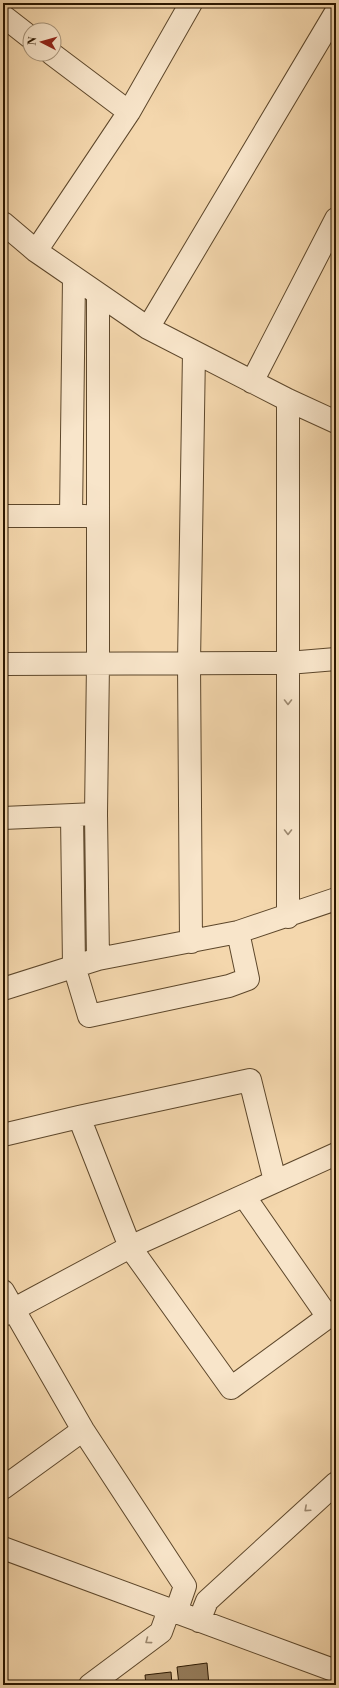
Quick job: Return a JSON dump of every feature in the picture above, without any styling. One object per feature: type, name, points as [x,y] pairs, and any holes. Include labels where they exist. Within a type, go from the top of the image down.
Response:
[{"type":"street","points":[[36,251],[129,112],[192,3]]},
{"type":"street","points":[[148,328],[336,12]]},
{"type":"street","points":[[3,16],[22,31]]},
{"type":"street","points":[[62,62],[129,112]]},
{"type":"street","points":[[252,382],[336,219]]},
{"type":"street","points":[[3,223],[36,251],[148,328],[252,382],[336,422]]},
{"type":"street","points":[[71,516],[74,278]]},
{"type":"street","points":[[98,294],[98,663],[96,814],[98,959]]},
{"type":"street","points":[[191,942],[189,663],[194,352]]},
{"type":"street","points":[[288,400],[288,917]]},
{"type":"street","points":[[3,516],[98,516]]},
{"type":"street","points":[[3,664],[288,663],[336,659]]},
{"type":"street","points":[[3,818],[96,814]]},
{"type":"street","points":[[72,816],[74,966],[88,1016],[229,986],[248,979],[238,932]]},
{"type":"street","points":[[3,989],[98,959],[238,932],[335,902]]},
{"type":"street","points":[[3,1136],[79,1117],[250,1080],[275,1181]]},
{"type":"street","points":[[79,1117],[130,1247],[231,1388],[332,1314],[244,1196]]},
{"type":"street","points":[[90,1685],[161,1632],[185,1586],[83,1430],[6,1305],[336,1154]]},
{"type":"street","points":[[3,1488],[83,1430]]},
{"type":"street","points":[[203,1611],[336,1483]]},
{"type":"street","points":[[3,1548],[173,1611],[203,1611],[336,1671]]},
{"type":"building","points":[[207,1663],[209,1685],[179,1685],[177,1667]]},
{"type":"building","points":[[171,1672],[172,1685],[146,1685],[145,1675]]}]
